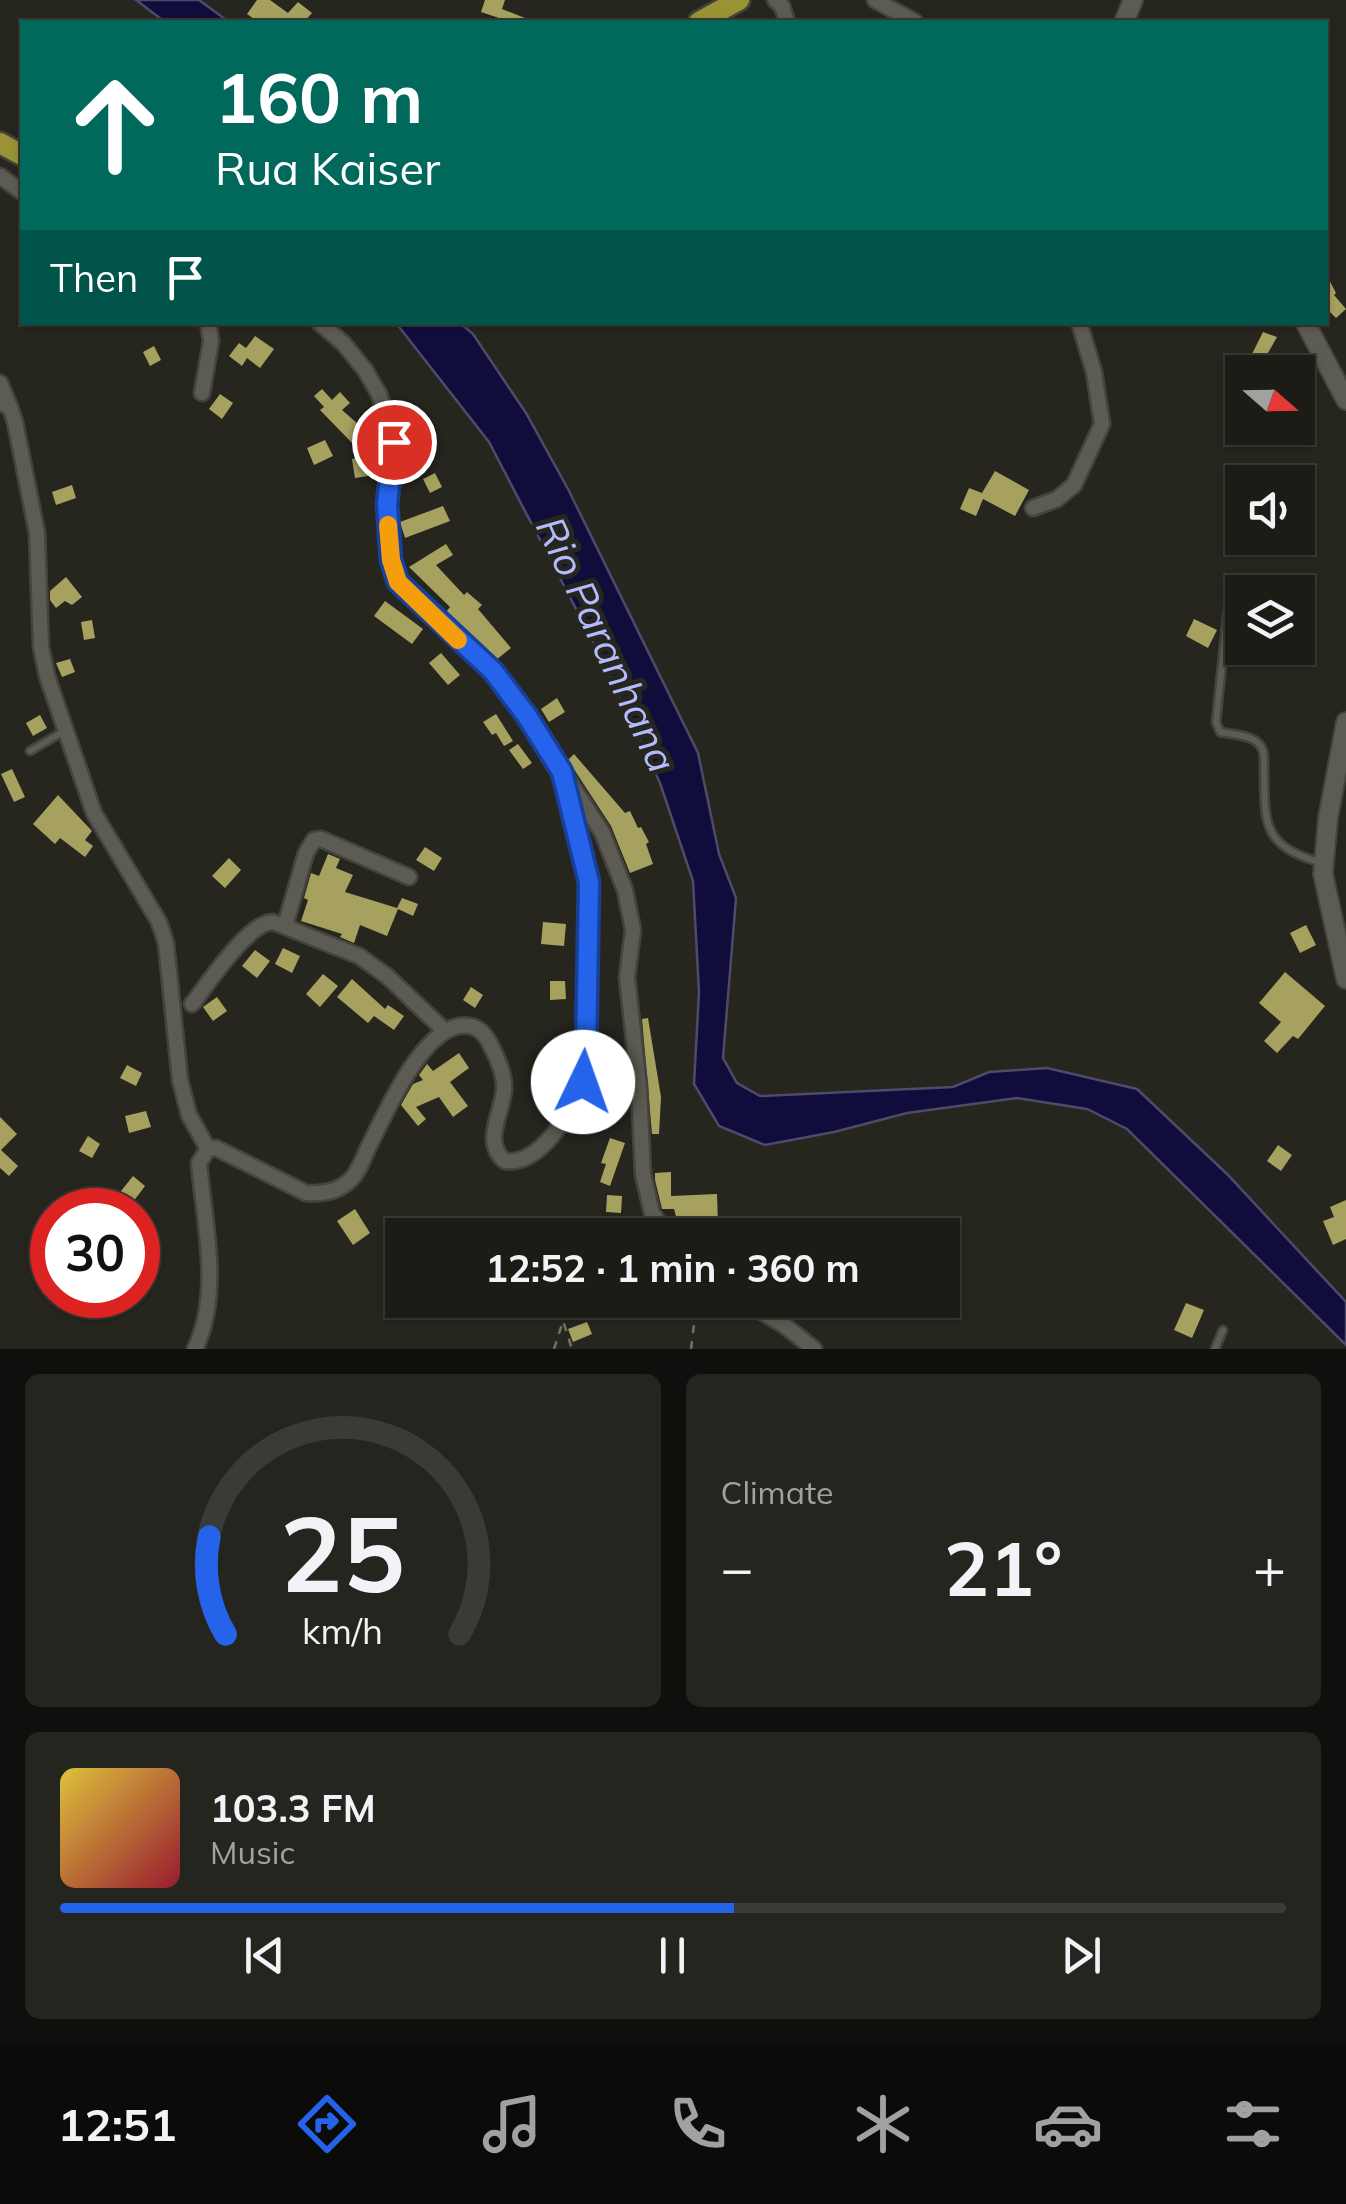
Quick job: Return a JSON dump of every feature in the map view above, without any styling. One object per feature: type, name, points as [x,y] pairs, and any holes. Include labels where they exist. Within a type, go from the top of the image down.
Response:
[{"type":"main road","points":[[703,20],[739,0]]},
{"type":"street","points":[[875,0],[911,20]]},
{"type":"street","points":[[202,392],[211,341],[208,325]]},
{"type":"street","points":[[322,325],[365,370],[379,394],[394,442],[387,504],[391,560],[398,582],[493,671],[527,716],[602,832],[625,890],[633,930],[627,978],[639,1087],[643,1174],[656,1218]]},
{"type":"street","points":[[1033,508],[1066,494],[1074,485],[1102,424],[1094,372],[1080,325]]},
{"type":"street","points":[[1307,325],[1346,400]]},
{"type":"street","points":[[0,383],[20,444],[37,533],[41,648],[47,676],[94,812],[158,922],[166,943],[180,1080],[189,1115],[208,1149]]},
{"type":"street","points":[[1346,722],[1328,818],[1324,864],[1332,922],[1346,979]]},
{"type":"street","points":[[208,1149],[216,1148],[306,1194],[323,1194],[348,1183],[400,1084],[444,1030],[467,1025],[490,1042],[503,1077],[504,1090],[493,1136],[505,1161],[523,1160],[554,1131],[583,1082],[586,1054],[589,882],[562,772]]},
{"type":"street","points":[[286,926],[306,853],[314,840],[322,839],[409,877]]},
{"type":"street","points":[[192,1004],[261,923],[273,922],[359,956],[444,1030]]},
{"type":"street","points":[[195,1349],[208,1305],[209,1266],[199,1163],[208,1149]]},
{"type":"street","points":[[772,1318],[814,1349]]},
{"type":"lane","points":[[1225,636],[1216,722],[1220,732],[1256,740],[1264,751],[1265,818],[1277,843],[1324,864]]},
{"type":"lane","points":[[30,751],[68,729]]},
{"type":"lane","points":[[1215,1349],[1224,1330]]},
{"type":"path","points":[[691,1349],[694,1318]]},
{"type":"path","points":[[554,1349],[563,1321],[572,1349]]},
{"type":"water","points":[[136,0],[199,0],[226,20],[162,20]]},
{"type":"water","name":"Rio Paranhana","points":[[398,325],[462,325],[473,334],[526,413],[568,489],[698,753],[719,854],[736,898],[723,1058],[737,1083],[760,1096],[953,1087],[989,1072],[1047,1068],[1137,1089],[1227,1174],[1346,1302],[1346,1345],[1127,1129],[1087,1109],[1017,1098],[907,1113],[765,1145],[719,1126],[694,1084],[699,992],[693,881],[660,783],[598,651],[489,442]]},
{"type":"building","points":[[257,0],[270,0],[288,13],[298,2],[312,13],[306,20],[255,20],[247,14]]},
{"type":"building","points":[[485,0],[505,0],[502,9],[530,20],[505,20],[481,12]]},
{"type":"building","points":[[1328,278],[1334,295],[1346,309],[1336,318],[1328,310]]},
{"type":"building","points":[[1263,332],[1277,337],[1267,355],[1252,354]]},
{"type":"building","points":[[255,336],[274,349],[260,368],[247,358],[242,366],[229,356],[239,343],[246,348]]},
{"type":"building","points":[[154,346],[161,360],[150,366],[143,352]]},
{"type":"building","points":[[322,389],[332,400],[340,392],[350,403],[342,410],[366,431],[354,445],[320,410],[324,407],[314,396]]},
{"type":"building","points":[[220,394],[233,403],[222,419],[209,409]]},
{"type":"building","points":[[325,440],[333,456],[314,465],[307,448]]},
{"type":"building","points":[[372,455],[375,475],[355,478],[352,459]]},
{"type":"building","points":[[995,471],[1029,490],[1015,516],[983,499],[976,516],[960,509],[969,488],[982,493]]},
{"type":"building","points":[[435,473],[442,487],[430,493],[423,479]]},
{"type":"building","points":[[72,485],[76,498],[56,505],[52,492]]},
{"type":"building","points":[[443,506],[450,521],[405,538],[400,522]]},
{"type":"building","points":[[446,544],[453,555],[436,565],[464,595],[467,592],[482,605],[478,609],[511,648],[496,660],[446,612],[450,607],[409,567]]},
{"type":"building","points":[[66,577],[82,597],[72,605],[65,601],[56,608],[50,591]]},
{"type":"building","points":[[385,601],[423,629],[412,644],[374,616]]},
{"type":"building","points":[[1194,619],[1217,630],[1208,648],[1186,636]]},
{"type":"building","points":[[92,620],[95,638],[84,640],[81,622]]},
{"type":"building","points":[[441,653],[460,675],[448,685],[429,663]]},
{"type":"building","points":[[70,659],[75,672],[62,677],[56,663]]},
{"type":"building","points":[[557,698],[565,712],[549,722],[541,709]]},
{"type":"building","points":[[496,714],[513,741],[504,746],[483,722]]},
{"type":"building","points":[[40,715],[47,728],[33,736],[26,723]]},
{"type":"building","points":[[518,744],[532,763],[523,769],[509,750]]},
{"type":"building","points":[[574,754],[625,813],[630,811],[649,842],[646,844],[653,864],[630,873],[611,826],[568,760]]},
{"type":"building","points":[[12,769],[25,797],[14,802],[1,774]]},
{"type":"building","points":[[58,795],[92,831],[85,840],[93,846],[85,857],[60,838],[55,844],[33,824]]},
{"type":"building","points":[[425,847],[442,858],[434,871],[416,860]]},
{"type":"building","points":[[328,854],[340,859],[336,868],[353,875],[345,892],[397,908],[402,898],[418,904],[413,916],[398,909],[387,936],[360,925],[354,943],[340,937],[342,934],[301,921],[311,873],[319,876]]},
{"type":"building","points":[[229,858],[241,870],[225,888],[212,876]]},
{"type":"building","points":[[543,922],[566,924],[564,946],[541,944]]},
{"type":"building","points":[[1306,925],[1316,945],[1300,953],[1290,933]]},
{"type":"building","points":[[283,948],[300,956],[292,973],[275,964]]},
{"type":"building","points":[[255,950],[270,961],[257,978],[242,966]]},
{"type":"building","points":[[1285,972],[1325,1006],[1298,1039],[1293,1036],[1277,1053],[1264,1041],[1281,1022],[1259,1003]]},
{"type":"building","points":[[323,974],[338,986],[320,1007],[306,994]]},
{"type":"building","points":[[352,979],[385,1009],[388,1005],[404,1016],[394,1030],[374,1016],[368,1023],[337,997]]},
{"type":"building","points":[[550,981],[565,981],[566,999],[550,1000]]},
{"type":"building","points":[[471,987],[483,995],[475,1008],[463,1000]]},
{"type":"building","points":[[217,997],[227,1011],[213,1021],[203,1007]]},
{"type":"building","points":[[648,1018],[661,1097],[659,1134],[652,1134],[642,1019]]},
{"type":"building","points":[[597,1038],[609,1039],[608,1064],[597,1098],[589,1095]]},
{"type":"building","points":[[459,1053],[469,1068],[450,1082],[468,1106],[453,1117],[439,1097],[416,1107],[426,1119],[418,1126],[401,1105],[413,1084],[423,1080],[419,1075],[427,1064],[433,1071]]},
{"type":"building","points":[[127,1065],[142,1073],[136,1086],[120,1078]]},
{"type":"building","points":[[146,1111],[151,1127],[129,1133],[125,1116]]},
{"type":"building","points":[[0,1117],[17,1134],[1,1150],[18,1166],[9,1176],[0,1168]]},
{"type":"building","points":[[88,1136],[100,1144],[92,1158],[79,1151]]},
{"type":"building","points":[[610,1138],[625,1143],[610,1186],[600,1182],[606,1164],[601,1163]]},
{"type":"building","points":[[1278,1145],[1292,1155],[1281,1171],[1267,1161]]},
{"type":"building","points":[[671,1172],[671,1196],[717,1194],[718,1218],[676,1218],[674,1209],[662,1209],[655,1173]]},
{"type":"building","points":[[133,1176],[145,1186],[144,1188],[123,1188]]},
{"type":"building","points":[[607,1195],[622,1196],[621,1213],[606,1212]]},
{"type":"building","points":[[1346,1200],[1346,1239],[1333,1245],[1323,1221],[1334,1217],[1330,1207]]},
{"type":"building","points":[[355,1209],[370,1233],[353,1245],[337,1221]]},
{"type":"building","points":[[1186,1303],[1204,1310],[1192,1338],[1174,1330]]},
{"type":"building","points":[[587,1322],[592,1334],[573,1342],[568,1329]]},
{"type":"slow traffic","points":[[388,525],[391,560],[398,582],[458,640]]},
{"type":"route","points":[[394,442],[387,504],[391,560],[398,582],[493,671],[562,772],[589,882],[583,1082]]}]
